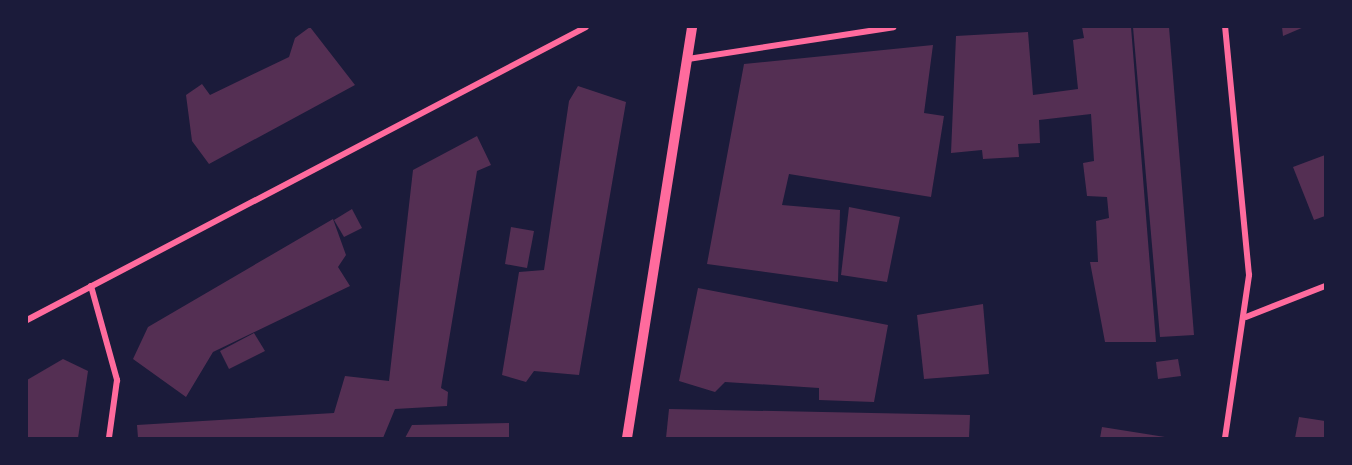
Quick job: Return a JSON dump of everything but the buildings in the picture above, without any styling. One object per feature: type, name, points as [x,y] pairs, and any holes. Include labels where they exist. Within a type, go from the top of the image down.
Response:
[{"type":"street","points":[[27,320],[586,27]]},
{"type":"street","points":[[627,438],[692,27]]},
{"type":"street","points":[[688,58],[894,27]]},
{"type":"street","points":[[1225,27],[1249,275],[1246,317],[1225,438]]},
{"type":"street","points":[[91,286],[117,380],[109,438]]},
{"type":"street","points":[[1246,317],[1325,286]]}]
